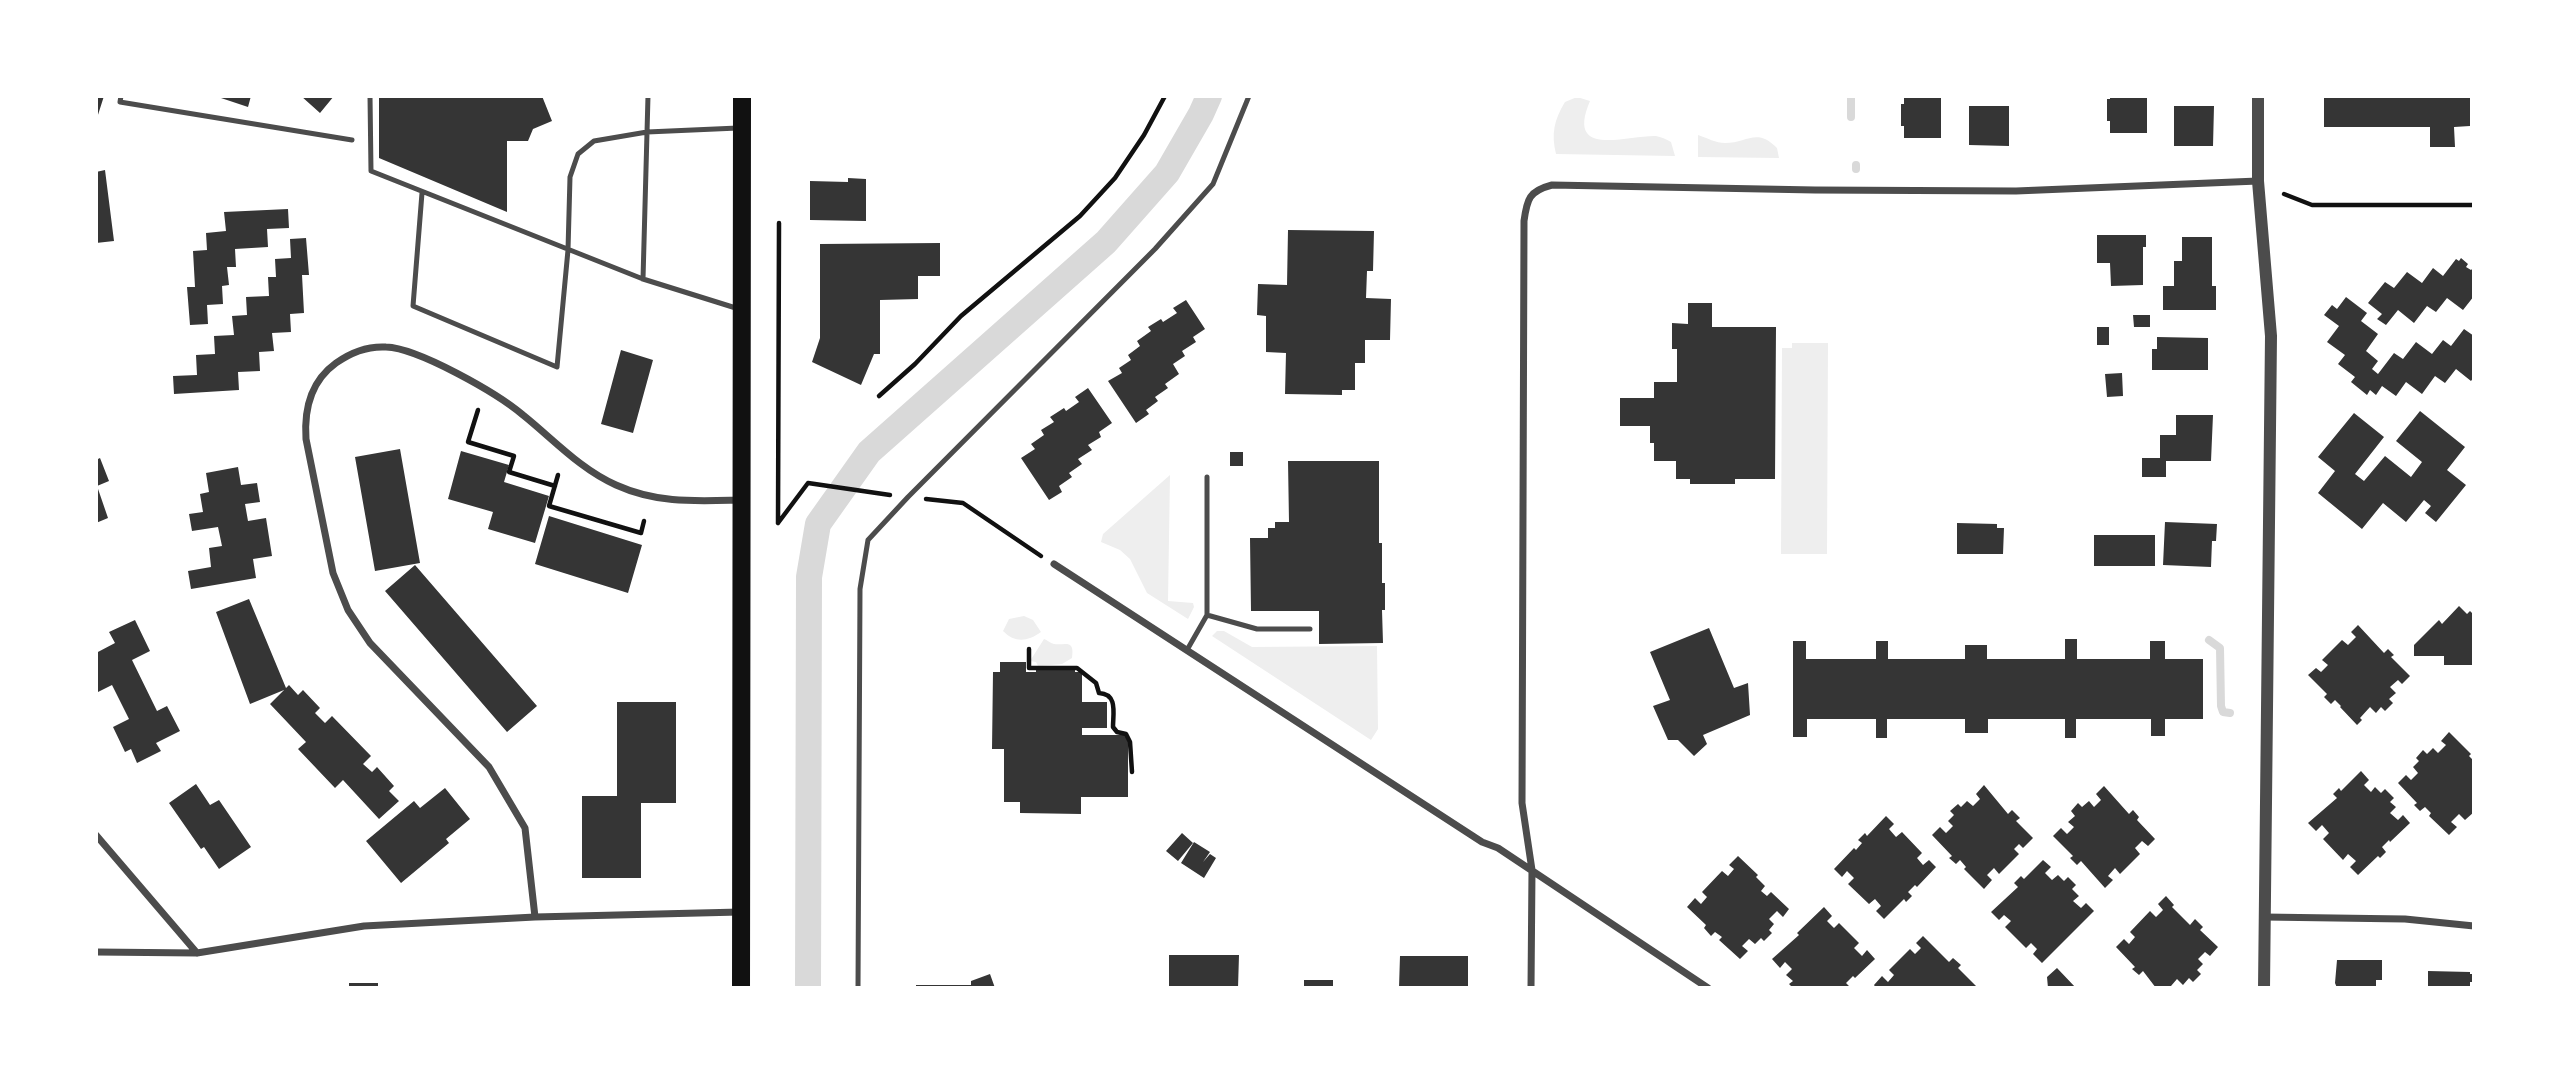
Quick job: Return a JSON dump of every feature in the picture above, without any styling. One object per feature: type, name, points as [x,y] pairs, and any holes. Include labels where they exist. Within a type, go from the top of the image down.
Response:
[{"type":"main road","points":[[741,988],[742,96]]},
{"type":"street","points":[[2258,96],[2259,181],[2271,336],[2264,988]]},
{"type":"street","points":[[1531,988],[1532,870],[1522,803],[1524,221],[1527,202],[1537,188],[1552,185],[2016,191],[2259,181]]},
{"type":"street","points":[[535,917],[525,828],[519,818],[488,767],[370,643],[339,592],[332,572],[306,439],[305,423],[312,392],[320,379],[343,358],[371,348],[400,349],[459,374],[521,413],[590,471],[613,484],[654,499],[742,500]]},
{"type":"street","points":[[1054,564],[1471,835],[1498,848],[1532,870],[1708,988]]},
{"type":"street","points":[[96,835],[197,953]]},
{"type":"street","points":[[96,951],[197,953],[365,926],[535,917],[741,912]]},
{"type":"street","points":[[2264,916],[2405,919],[2474,926]]},
{"type":"lane","points":[[121,96],[120,102],[352,140]]},
{"type":"lane","points":[[370,96],[371,172],[643,279],[742,309]]},
{"type":"lane","points":[[643,279],[648,96]]},
{"type":"lane","points":[[858,988],[860,589],[868,540],[1155,249],[1213,184],[1249,96]]},
{"type":"lane","points":[[422,193],[413,306],[557,367],[568,250],[570,177],[578,155],[594,141],[647,131],[742,128]]},
{"type":"lane","points":[[1187,650],[1208,615],[1208,477]]},
{"type":"lane","points":[[1208,615],[1257,629],[1310,629]]},
{"type":"path","points":[[879,396],[915,365],[961,316],[1080,216],[1115,178],[1144,135],[1165,96]]},
{"type":"path","points":[[2284,194],[2312,205],[2474,205]]},
{"type":"path","points":[[779,223],[778,523],[808,483],[963,503],[1054,564]]},
{"type":"path","points":[[478,410],[468,442],[514,456],[509,472],[555,486]]},
{"type":"path","points":[[558,475],[549,506],[641,533],[645,521]]},
{"type":"path","points":[[1029,649],[1029,667],[1077,667],[1096,683],[1098,693],[1110,697],[1114,705],[1113,727],[1117,732],[1126,734],[1130,741],[1132,772]]},
{"type":"shaded area","points":[[1577,97],[1590,101],[1584,119],[1586,131],[1592,137],[1616,140],[1658,136],[1671,142],[1675,156],[1556,154],[1554,127],[1558,115],[1565,102]]},
{"type":"shaded area","points":[[1698,135],[1725,143],[1764,138],[1777,148],[1779,158],[1698,157]]},
{"type":"shaded area","points":[[1792,343],[1828,343],[1827,554],[1781,554],[1782,348],[1792,348]]},
{"type":"shaded area","points":[[1170,475],[1168,601],[1193,603],[1194,607],[1188,619],[1147,593],[1130,559],[1120,550],[1101,542],[1103,534]]},
{"type":"shaded area","points":[[1024,616],[1033,620],[1041,632],[1021,640],[1012,638],[1003,631],[1009,619]]},
{"type":"shaded area","points":[[1217,631],[1224,631],[1252,647],[1377,646],[1378,729],[1371,740],[1212,636]]},
{"type":"shaded area","points":[[1044,639],[1054,644],[1070,645],[1072,658],[1062,664],[1038,666],[1036,662],[1030,661]]},
{"type":"building","points":[[96,96],[104,96],[97,118],[96,118]]},
{"type":"building","points":[[215,96],[251,96],[248,107]]},
{"type":"building","points":[[301,96],[334,96],[320,113]]},
{"type":"building","points":[[379,96],[542,96],[552,121],[533,129],[528,141],[507,141],[507,212],[379,158]]},
{"type":"building","points":[[1904,96],[1941,96],[1941,138],[1904,138],[1901,104],[1904,104]]},
{"type":"building","points":[[2110,96],[2147,96],[2147,133],[2110,133],[2107,99],[2110,99]]},
{"type":"building","points":[[2324,96],[2470,96],[2470,126],[2454,127],[2455,147],[2430,147],[2430,127],[2324,127]]},
{"type":"building","points":[[1969,106],[2009,106],[2009,146],[1969,145]]},
{"type":"building","points":[[2174,106],[2214,106],[2213,146],[2174,146]]},
{"type":"building","points":[[105,170],[114,241],[96,243],[96,172]]},
{"type":"building","points":[[848,178],[866,179],[866,221],[810,220],[810,181],[848,182]]},
{"type":"building","points":[[288,209],[289,228],[267,229],[268,247],[235,249],[236,267],[227,267],[229,285],[222,286],[223,304],[207,305],[208,324],[190,325],[187,287],[195,287],[193,251],[207,250],[206,233],[226,231],[224,212]]},
{"type":"building","points":[[1288,230],[1374,231],[1373,271],[1367,271],[1366,298],[1391,299],[1390,340],[1365,340],[1365,363],[1355,363],[1355,390],[1342,390],[1342,395],[1285,394],[1286,353],[1266,352],[1266,316],[1257,315],[1258,284],[1287,285]]},
{"type":"building","points":[[2097,235],[2146,235],[2146,247],[2143,247],[2143,285],[2111,286],[2110,263],[2097,263]]},
{"type":"building","points":[[2182,237],[2212,237],[2212,286],[2216,286],[2216,310],[2163,310],[2163,286],[2174,286],[2174,261],[2182,261]]},
{"type":"building","points":[[306,238],[309,275],[302,275],[304,313],[290,314],[291,332],[272,333],[274,351],[259,352],[260,371],[238,372],[239,390],[174,394],[173,376],[197,375],[196,355],[215,354],[214,336],[234,335],[232,316],[247,315],[246,297],[269,296],[268,277],[276,277],[275,259],[291,258],[290,239]]},
{"type":"building","points":[[940,243],[940,276],[918,276],[918,299],[880,300],[880,354],[874,354],[861,385],[812,362],[820,338],[820,244]]},
{"type":"building","points":[[2461,258],[2468,264],[2466,267],[2471,270],[2474,267],[2474,296],[2463,310],[2447,298],[2436,312],[2427,306],[2414,323],[2398,310],[2386,325],[2377,319],[2382,314],[2368,303],[2385,282],[2394,288],[2407,272],[2422,283],[2433,268],[2443,276],[2456,259],[2459,261]]},
{"type":"building","points":[[2346,297],[2367,313],[2361,321],[2378,334],[2366,351],[2378,361],[2372,369],[2378,374],[2394,353],[2403,359],[2416,342],[2432,354],[2443,340],[2451,346],[2464,329],[2474,336],[2474,377],[2471,381],[2456,369],[2445,383],[2435,376],[2422,394],[2406,382],[2396,396],[2382,386],[2376,395],[2370,390],[2367,395],[2351,382],[2355,377],[2338,364],[2345,355],[2327,342],[2339,326],[2324,315],[2332,305],[2337,309]]},
{"type":"building","points":[[1186,300],[1205,329],[1193,337],[1196,342],[1182,351],[1185,356],[1173,364],[1179,374],[1165,384],[1168,388],[1155,397],[1158,401],[1146,410],[1149,414],[1136,423],[1108,381],[1122,373],[1119,368],[1131,360],[1128,355],[1140,346],[1137,341],[1151,331],[1148,327],[1177,313],[1173,308]]},
{"type":"building","points":[[1688,303],[1712,303],[1712,327],[1776,327],[1775,479],[1735,479],[1735,484],[1690,484],[1690,479],[1676,479],[1676,461],[1654,461],[1650,426],[1620,426],[1620,398],[1654,398],[1654,382],[1677,382],[1677,349],[1672,349],[1672,323],[1688,324]]},
{"type":"building","points":[[2133,315],[2150,315],[2150,327],[2134,327]]},
{"type":"building","points":[[2097,327],[2109,327],[2109,345],[2097,345]]},
{"type":"building","points":[[2157,337],[2208,338],[2208,370],[2152,370],[2152,349],[2157,349]]},
{"type":"building","points":[[621,350],[653,360],[633,433],[601,424]]},
{"type":"building","points":[[2122,373],[2123,396],[2107,397],[2105,374]]},
{"type":"building","points":[[1088,388],[1112,423],[1099,432],[1101,437],[1088,445],[1092,450],[1078,459],[1082,464],[1069,473],[1072,477],[1059,486],[1062,492],[1049,500],[1021,458],[1035,449],[1031,444],[1044,435],[1041,430],[1054,422],[1050,417],[1079,402],[1075,397]]},
{"type":"building","points":[[2420,411],[2465,447],[2447,470],[2466,485],[2436,522],[2425,513],[2431,506],[2424,500],[2406,522],[2383,503],[2362,529],[2318,493],[2335,471],[2318,457],[2354,413],[2384,437],[2355,474],[2364,481],[2385,456],[2411,477],[2422,462],[2396,441]]},
{"type":"building","points":[[2176,415],[2213,415],[2211,461],[2166,461],[2166,477],[2142,477],[2142,458],[2160,458],[2160,435],[2176,435]]},
{"type":"building","points":[[400,449],[420,563],[375,571],[355,457]]},
{"type":"building","points":[[461,451],[509,465],[504,482],[549,496],[535,543],[488,529],[493,512],[448,499]]},
{"type":"building","points":[[1230,452],[1243,452],[1243,466],[1230,466]]},
{"type":"building","points":[[100,458],[109,481],[97,486],[108,518],[96,523],[96,460]]},
{"type":"building","points":[[1288,461],[1379,461],[1379,543],[1382,543],[1382,583],[1385,583],[1383,643],[1319,644],[1319,611],[1251,611],[1250,538],[1268,538],[1268,528],[1275,528],[1275,522],[1289,522]]},
{"type":"building","points":[[238,467],[241,485],[257,483],[260,502],[245,504],[248,521],[266,518],[272,556],[253,559],[256,578],[191,589],[188,571],[211,567],[209,548],[222,546],[218,527],[192,531],[189,514],[203,512],[200,494],[209,492],[206,473]]},
{"type":"building","points":[[549,516],[642,545],[628,593],[535,564]]},
{"type":"building","points":[[2165,522],[2217,524],[2216,541],[2212,541],[2211,567],[2163,565]]},
{"type":"building","points":[[1957,523],[1997,524],[1997,528],[2004,528],[2003,554],[1957,554]]},
{"type":"building","points":[[2094,535],[2155,535],[2155,566],[2094,566]]},
{"type":"building","points":[[415,565],[537,706],[507,732],[385,591]]},
{"type":"building","points":[[249,599],[286,688],[289,685],[298,695],[303,690],[320,708],[315,713],[325,723],[332,716],[371,756],[363,764],[372,772],[377,767],[394,786],[389,791],[399,801],[379,819],[343,780],[335,788],[298,749],[306,742],[270,704],[284,690],[250,704],[216,612]]},
{"type":"building","points":[[2459,606],[2467,614],[2470,611],[2474,615],[2474,665],[2444,665],[2444,656],[2414,656],[2414,645],[2439,620],[2442,624]]},
{"type":"building","points":[[135,620],[150,651],[132,660],[157,711],[167,706],[180,731],[156,743],[161,751],[137,763],[131,749],[125,752],[113,727],[129,719],[112,685],[96,693],[96,653],[115,643],[109,632]]},
{"type":"building","points":[[2358,625],[2384,653],[2388,649],[2394,655],[2391,657],[2410,676],[2402,684],[2398,680],[2390,687],[2396,693],[2389,699],[2393,703],[2385,711],[2381,707],[2376,713],[2370,707],[2357,725],[2335,700],[2331,704],[2324,697],[2327,694],[2308,675],[2316,668],[2321,672],[2328,665],[2322,660],[2342,640],[2348,645],[2356,637],[2351,632]]},
{"type":"building","points":[[1709,628],[1734,688],[1748,683],[1750,715],[1703,735],[1707,744],[1694,756],[1678,740],[1668,740],[1653,706],[1670,700],[1650,652]]},
{"type":"building","points":[[2065,639],[2077,639],[2077,659],[2150,659],[2150,641],[2165,641],[2165,659],[2203,659],[2203,719],[2165,719],[2165,736],[2151,736],[2151,719],[2076,719],[2076,738],[2065,738],[2065,719],[1988,719],[1988,733],[1965,733],[1965,719],[1887,719],[1887,738],[1876,738],[1876,719],[1807,719],[1807,737],[1793,737],[1793,641],[1806,641],[1806,659],[1876,659],[1876,641],[1888,641],[1888,659],[1965,659],[1965,645],[1987,645],[1987,659],[2065,659]]},
{"type":"building","points":[[1000,662],[1026,662],[1026,672],[1036,672],[1036,667],[1075,667],[1075,672],[1082,672],[1082,702],[1107,702],[1107,728],[1082,728],[1082,735],[1128,735],[1128,797],[1081,797],[1081,814],[1020,813],[1020,802],[1004,802],[1004,749],[992,749],[993,672],[1000,672]]},
{"type":"building","points":[[617,702],[676,702],[676,803],[641,803],[641,878],[582,878],[582,796],[617,796]]},
{"type":"building","points":[[2449,732],[2471,754],[2469,756],[2474,761],[2474,812],[2465,820],[2459,814],[2451,822],[2457,827],[2449,835],[2429,816],[2431,813],[2425,807],[2420,811],[2414,805],[2417,803],[2398,783],[2406,775],[2411,780],[2418,773],[2413,767],[2419,761],[2416,758],[2423,750],[2427,754],[2433,748],[2438,753],[2446,745],[2441,741]]},
{"type":"building","points":[[2361,771],[2369,780],[2364,785],[2371,792],[2375,787],[2381,793],[2385,789],[2394,798],[2390,802],[2396,807],[2390,813],[2398,820],[2403,815],[2410,823],[2382,847],[2386,852],[2380,858],[2378,856],[2358,875],[2350,867],[2356,861],[2348,854],[2343,860],[2323,839],[2329,833],[2322,825],[2316,831],[2308,823],[2337,798],[2333,794],[2339,788],[2341,791]]},
{"type":"building","points":[[196,784],[210,805],[219,800],[251,847],[219,869],[204,847],[201,849],[169,803]]},
{"type":"building","points":[[1984,785],[2008,814],[2012,810],[2020,818],[2016,821],[2033,838],[2023,848],[2019,844],[2014,849],[2019,854],[1999,874],[1994,868],[1987,875],[1992,880],[1984,889],[1964,869],[1966,867],[1960,860],[1956,864],[1949,858],[1952,856],[1932,835],[1940,827],[1946,833],[1953,826],[1948,821],[1954,815],[1950,811],[1958,804],[1961,807],[1967,801],[1973,806],[1980,799],[1976,794]]},
{"type":"building","points":[[2104,786],[2129,814],[2133,810],[2139,817],[2137,820],[2155,839],[2148,846],[2142,841],[2135,848],[2140,854],[2120,874],[2115,868],[2108,876],[2113,880],[2105,888],[2081,861],[2077,865],[2070,858],[2073,856],[2053,836],[2061,828],[2067,834],[2074,827],[2068,822],[2075,816],[2071,811],[2078,803],[2082,807],[2089,801],[2094,807],[2101,800],[2096,794]]},
{"type":"building","points":[[445,788],[470,819],[446,839],[449,843],[401,883],[366,841],[414,801],[420,808]]},
{"type":"building","points":[[1886,816],[1894,824],[1889,829],[1896,837],[1902,832],[1922,853],[1917,858],[1923,865],[1929,860],[1936,867],[1917,887],[1915,885],[1908,892],[1912,896],[1906,902],[1904,899],[1884,919],[1876,911],[1881,906],[1875,899],[1869,904],[1848,884],[1854,878],[1847,871],[1842,877],[1834,869],[1862,843],[1858,840],[1865,833],[1867,836]]},
{"type":"building","points":[[1182,833],[1193,843],[1178,861],[1166,851]]},
{"type":"building","points":[[1194,842],[1210,852],[1203,862],[1210,854],[1216,858],[1204,878],[1181,863]]},
{"type":"building","points":[[1738,856],[1758,875],[1756,877],[1765,886],[1761,891],[1767,896],[1771,892],[1789,909],[1783,917],[1777,911],[1769,919],[1774,924],[1769,930],[1772,933],[1764,941],[1761,938],[1755,944],[1749,939],[1742,946],[1748,951],[1740,959],[1719,940],[1722,937],[1715,932],[1711,936],[1704,928],[1706,925],[1687,907],[1695,898],[1701,904],[1707,897],[1702,892],[1722,871],[1728,876],[1734,869],[1729,865]]},
{"type":"building","points":[[2043,860],[2051,867],[2045,873],[2052,880],[2058,875],[2064,881],[2068,877],[2076,885],[2072,889],[2079,896],[2073,901],[2081,908],[2086,903],[2094,911],[2042,963],[2033,954],[2037,949],[2031,943],[2026,948],[2005,927],[2011,921],[2004,915],[1999,920],[1991,912],[2018,887],[2014,883],[2021,876],[2024,879]]},
{"type":"building","points":[[2166,896],[2174,905],[2172,907],[2190,925],[2195,919],[2203,927],[2200,930],[2218,947],[2210,956],[2205,952],[2198,959],[2203,964],[2197,970],[2201,974],[2193,982],[2189,978],[2183,985],[2177,979],[2171,986],[2173,988],[2156,988],[2143,971],[2139,975],[2132,969],[2135,967],[2116,947],[2124,939],[2129,944],[2135,937],[2130,932],[2150,911],[2156,917],[2163,910],[2158,904]]},
{"type":"building","points":[[1824,907],[1832,916],[1827,921],[1834,928],[1839,923],[1859,943],[1854,948],[1862,956],[1867,950],[1875,959],[1846,983],[1851,988],[1793,988],[1789,984],[1793,981],[1786,975],[1792,969],[1785,962],[1780,968],[1772,959],[1799,935],[1797,933]]},
{"type":"building","points":[[1923,936],[1949,962],[1953,958],[1961,965],[1958,968],[1978,988],[1876,988],[1874,985],[1882,976],[1888,982],[1894,975],[1889,970],[1910,949],[1915,954],[1921,948],[1916,943]]},
{"type":"building","points":[[1169,955],[1239,955],[1238,988],[1169,988]]},
{"type":"building","points":[[1400,956],[1468,956],[1468,988],[1399,988]]},
{"type":"building","points":[[2337,960],[2382,960],[2382,980],[2376,980],[2376,988],[2337,988]]},
{"type":"building","points":[[2057,968],[2076,988],[2048,988],[2047,977]]},
{"type":"building","points":[[2428,971],[2470,972],[2474,974],[2474,982],[2470,982],[2470,988],[2428,988]]},
{"type":"building","points":[[990,974],[995,988],[916,988],[916,985],[971,985],[971,981]]},
{"type":"building","points":[[1304,980],[1333,980],[1333,988],[1304,988]]},
{"type":"building","points":[[349,983],[378,983],[378,988],[349,988]]},
{"type":"waterway","points":[[808,988],[809,577],[818,524],[869,452],[1106,242],[1167,173],[1209,96]]},
{"type":"waterway","points":[[1851,96],[1851,117]]},
{"type":"waterway","points":[[2209,640],[2220,648],[2221,706],[2223,712],[2230,713]]}]
